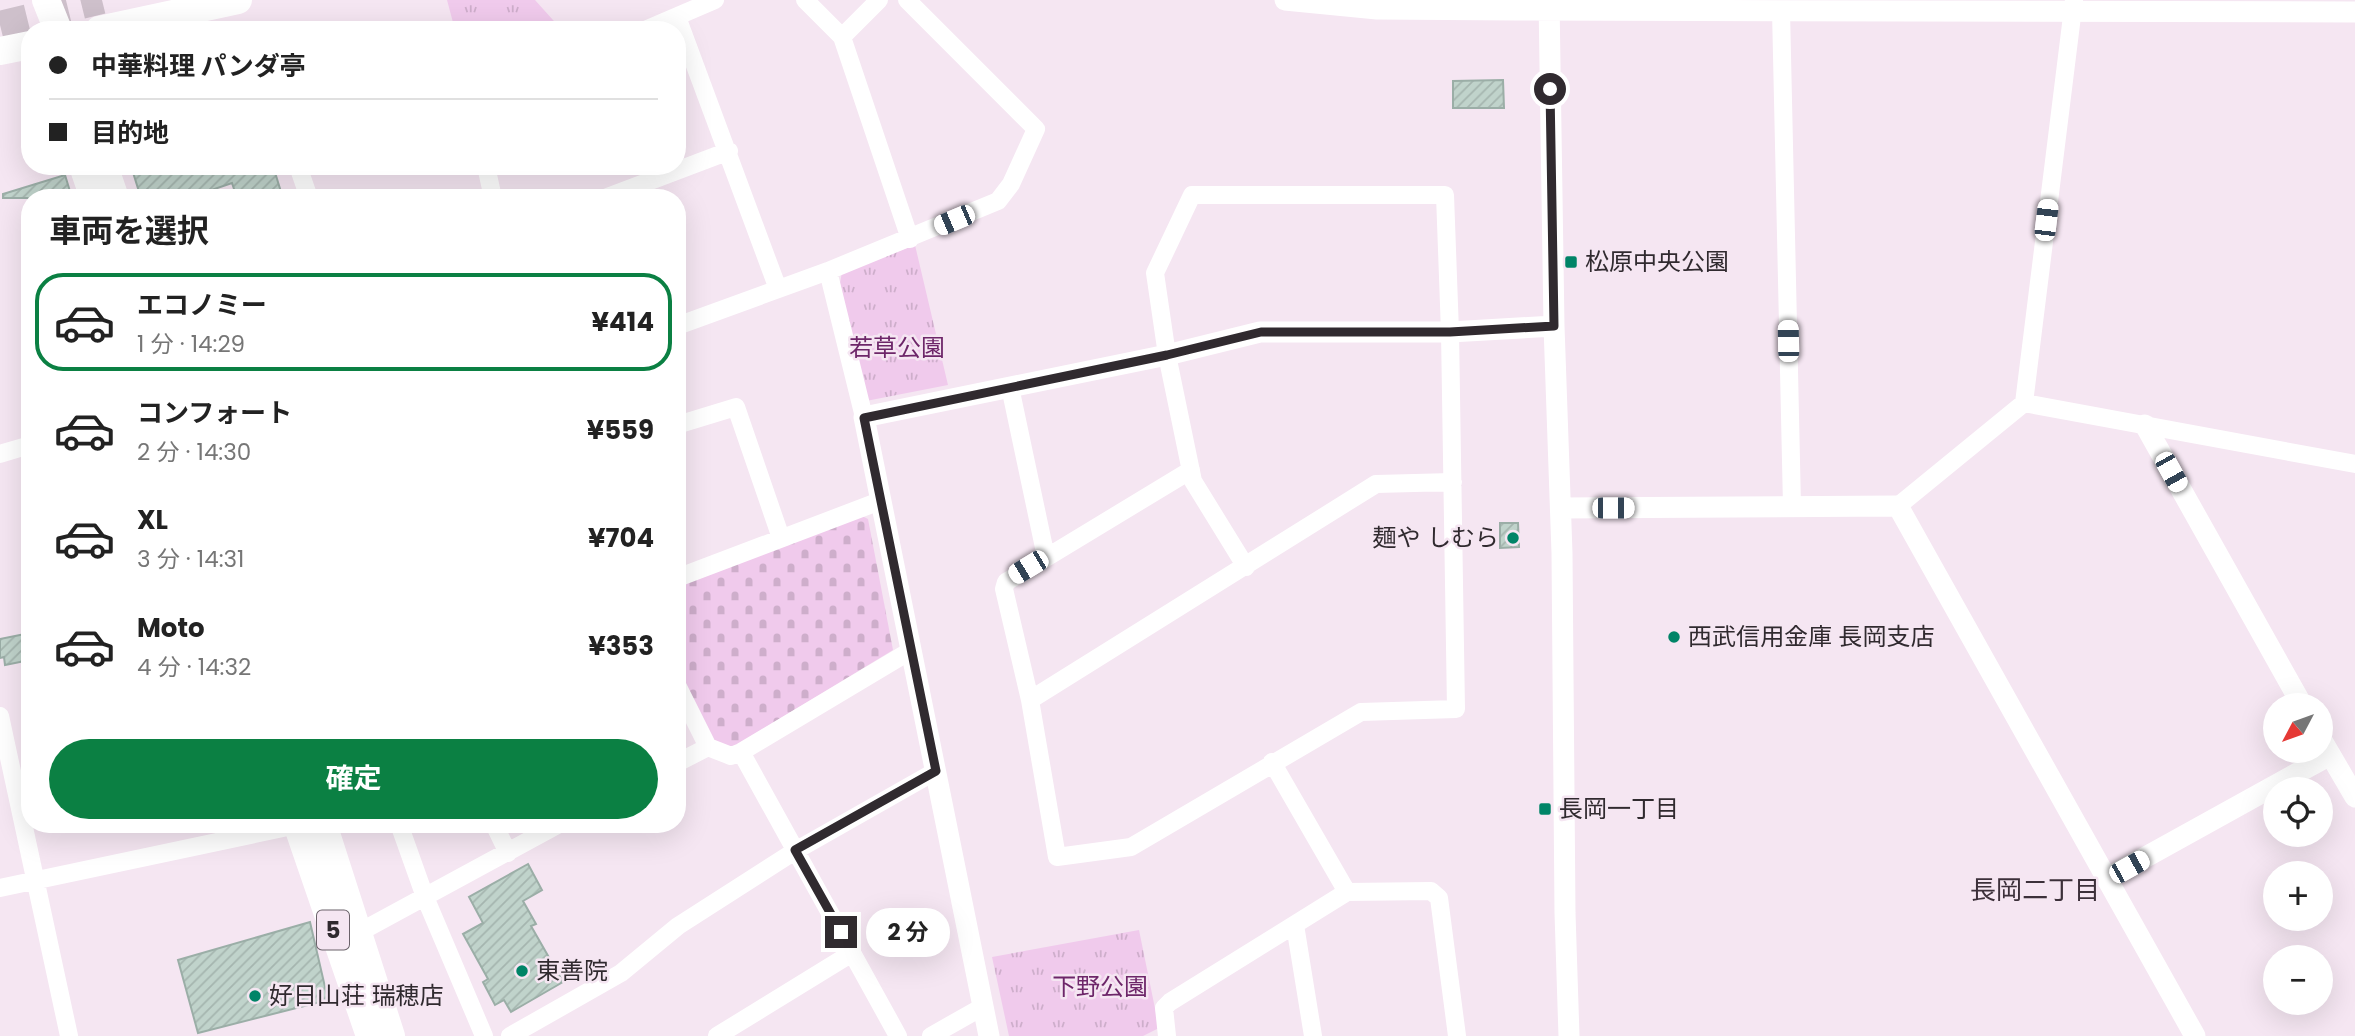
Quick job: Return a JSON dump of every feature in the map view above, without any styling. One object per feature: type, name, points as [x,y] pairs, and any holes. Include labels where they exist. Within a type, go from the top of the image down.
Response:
[{"type":"main road","points":[[26,0],[34,21]]},
{"type":"main road","points":[[46,0],[54,21]]},
{"type":"main road","points":[[141,21],[238,0]]},
{"type":"main road","points":[[0,51],[21,47]]},
{"type":"main road","name":"5","points":[[300,833],[370,1036]]},
{"type":"main road","name":"5","points":[[326,833],[391,1036]]},
{"type":"street","points":[[667,21],[715,0]]},
{"type":"street","points":[[805,0],[842,37],[910,239]]},
{"type":"street","points":[[842,37],[879,0]]},
{"type":"street","points":[[686,323],[910,239],[998,201],[1011,184],[1035,129],[907,0]]},
{"type":"street","points":[[1285,0],[1377,9],[1549,5],[1781,10],[2073,5],[2355,12]]},
{"type":"street","points":[[1549,5],[1554,326],[1561,508],[1565,913],[1569,1036]]},
{"type":"street","points":[[1561,508],[1898,506],[2024,403],[2073,5]]},
{"type":"street","points":[[1781,10],[1792,506]]},
{"type":"street","points":[[677,17],[679,21]]},
{"type":"street","points":[[686,40],[778,289]]},
{"type":"street","points":[[686,167],[729,151]]},
{"type":"street","points":[[629,189],[666,175]]},
{"type":"street","points":[[1191,470],[1011,578],[1004,589],[1030,700],[1057,857],[1131,847],[1361,712],[1456,709],[1445,195],[1192,195],[1156,273],[1167,355],[1191,470],[1193,481],[1246,567]]},
{"type":"street","points":[[828,271],[864,418],[989,1036]]},
{"type":"street","points":[[864,418],[1167,355],[1261,332],[1450,332],[1554,326]]},
{"type":"street","points":[[1010,387],[1046,557]]},
{"type":"street","points":[[2024,403],[2355,464]]},
{"type":"street","points":[[686,422],[736,407],[781,538]]},
{"type":"street","points":[[2145,425],[2295,693]]},
{"type":"street","points":[[0,454],[21,448]]},
{"type":"street","points":[[1030,700],[1376,484],[1453,482]]},
{"type":"street","points":[[686,575],[880,501]]},
{"type":"street","points":[[1898,506],[2195,1036]]},
{"type":"street","points":[[686,703],[708,747],[731,756],[911,651]]},
{"type":"street","points":[[0,716],[21,809]]},
{"type":"street","points":[[686,758],[708,747]]},
{"type":"street","points":[[741,752],[898,1036]]},
{"type":"street","points":[[2333,760],[2355,797]]},
{"type":"street","points":[[1272,762],[1347,892]]},
{"type":"street","points":[[2106,879],[2297,763]]},
{"type":"street","points":[[510,1036],[621,973],[678,926],[795,850],[936,771]]},
{"type":"street","points":[[26,833],[69,1036]]},
{"type":"street","points":[[0,888],[259,833]]},
{"type":"street","points":[[402,833],[425,897],[484,1036]]},
{"type":"street","points":[[498,833],[508,853]]},
{"type":"street","points":[[358,933],[543,833]]},
{"type":"street","points":[[1167,1036],[1164,1008],[1170,1002],[1347,892],[1431,891],[1439,898],[1457,1036]]},
{"type":"street","points":[[1295,925],[1313,1036]]},
{"type":"street","points":[[717,1036],[852,953]]},
{"type":"street","points":[[931,1036],[984,1006]]},
{"type":"green space","points":[[447,0],[535,0],[554,21],[453,21]]},
{"type":"green space","name":"若草公園","points":[[915,245],[948,385],[866,401],[840,283],[842,272]]},
{"type":"green space","points":[[860,515],[868,519],[893,650],[728,750],[712,739],[686,688],[686,581]]},
{"type":"green space","name":"下野公園","points":[[1139,930],[1159,1028],[1143,1036],[1009,1036],[992,957]]},
{"type":"building","points":[[1503,80],[1504,108],[1453,108],[1453,81]]},
{"type":"building","points":[[65,175],[69,189],[21,189],[21,198],[3,198],[3,194]]},
{"type":"building","points":[[134,175],[276,175],[280,189],[234,189],[232,183],[214,189],[138,189]]},
{"type":"building","points":[[1500,523],[1518,523],[1519,547],[1500,548]]},
{"type":"building","points":[[21,635],[21,662],[5,665],[4,657],[0,658],[0,639]]},
{"type":"building","points":[[528,864],[542,890],[523,901],[536,924],[531,926],[563,982],[511,1012],[504,1000],[495,1005],[483,982],[488,979],[463,934],[483,923],[469,897]]},
{"type":"building","points":[[310,922],[328,1000],[198,1033],[178,960]]},
{"type":"tunnel","points":[[0,25],[102,0]]},
{"type":"place","name":"松原中央公園","points":[[1571,262]]},
{"type":"place","name":"麺や しむら","points":[[1513,538]]},
{"type":"place","name":"西武信用金庫 長岡支店","points":[[1674,637]]},
{"type":"place","name":"長岡一丁目","points":[[1545,809]]},
{"type":"place","name":"東善院","points":[[522,971]]},
{"type":"place","name":"好日山荘 瑞穂店","points":[[255,996]]},
{"type":"district","name":"長岡二丁目","points":[[2035,890]]},
{"type":"route","points":[[841,932],[795,850],[936,771],[864,418],[1167,355],[1261,332],[1450,332],[1554,326],[1550,89]]}]
